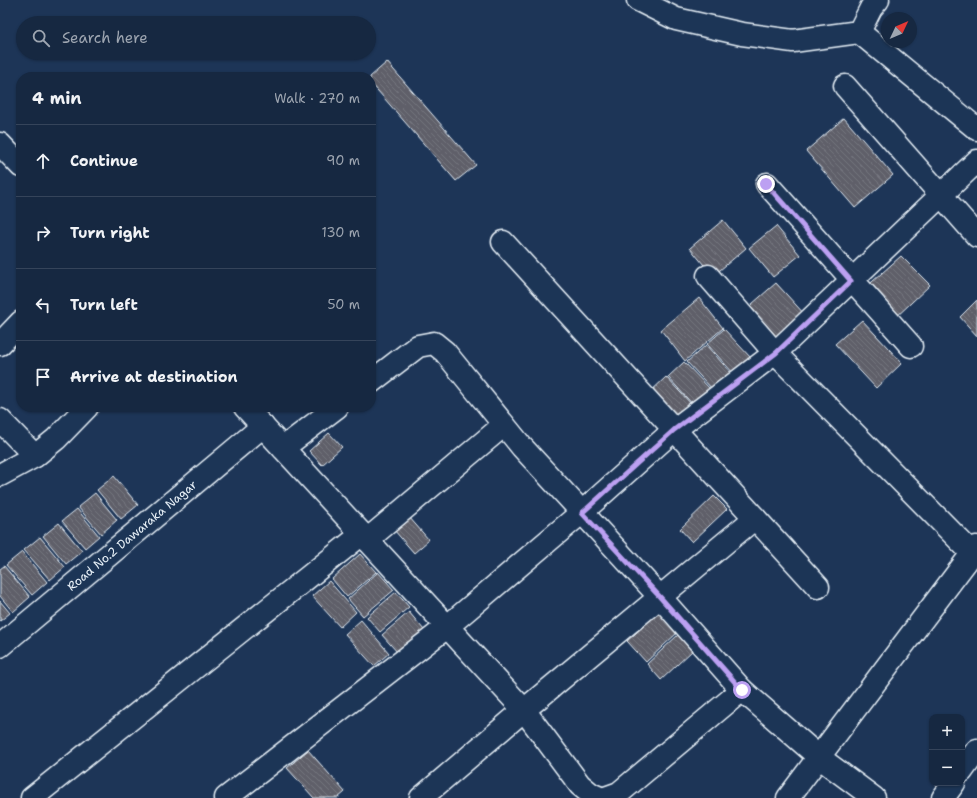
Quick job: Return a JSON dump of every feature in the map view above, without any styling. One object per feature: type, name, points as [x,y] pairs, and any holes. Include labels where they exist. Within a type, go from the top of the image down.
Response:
[{"type":"street","points":[[638,0],[676,19],[742,34],[793,40],[859,32],[977,129]]},
{"type":"street","points":[[859,32],[871,8],[878,0]]},
{"type":"street","points":[[845,86],[977,236]]},
{"type":"street","points":[[226,798],[448,626],[582,513],[674,430],[776,353],[977,161]]},
{"type":"street","points":[[766,184],[851,281],[911,346]]},
{"type":"street","points":[[502,242],[818,587]]},
{"type":"street","points":[[708,276],[776,353],[975,550],[820,758],[788,798]]},
{"type":"street","points":[[0,344],[16,327]]},
{"type":"street","points":[[376,378],[418,346],[434,343],[445,352],[504,425],[742,690],[820,758],[874,798]]},
{"type":"street","points":[[0,475],[35,456],[56,439],[82,412]]},
{"type":"street","points":[[250,412],[524,710],[580,785],[590,794],[600,798]]},
{"type":"street","points":[[282,448],[330,412]]},
{"type":"street","points":[[0,420],[35,456]]},
{"type":"street","points":[[32,798],[504,425]]},
{"type":"street","name":"Road No.2 Dawaraka Nagar","points":[[0,646],[263,426]]},
{"type":"street","points":[[433,795],[524,710],[755,518]]},
{"type":"street","points":[[605,798],[619,793],[742,690]]},
{"type":"street","points":[[965,767],[977,750]]},
{"type":"street","points":[[943,798],[952,786]]},
{"type":"building","points":[[387,62],[476,165],[456,181],[376,89],[376,72]]},
{"type":"building","points":[[844,118],[893,175],[855,208],[806,151]]},
{"type":"building","points":[[723,220],[746,248],[713,276],[690,248]]},
{"type":"building","points":[[776,226],[800,255],[773,277],[749,248]]},
{"type":"building","points":[[901,256],[930,285],[893,320],[863,290]]},
{"type":"building","points":[[776,283],[806,316],[774,345],[744,311]]},
{"type":"building","points":[[699,298],[723,328],[685,361],[661,330]]},
{"type":"building","points":[[977,300],[977,336],[960,317]]},
{"type":"building","points":[[862,320],[902,363],[876,388],[835,344]]},
{"type":"building","points":[[724,329],[751,358],[734,374],[707,344]]},
{"type":"building","points":[[706,345],[732,374],[714,391],[687,362]]},
{"type":"building","points":[[684,362],[712,391],[695,407],[668,377]]},
{"type":"building","points":[[666,377],[694,407],[676,424],[648,394]]},
{"type":"building","points":[[329,433],[342,447],[322,465],[309,451]]},
{"type":"building","points":[[114,476],[138,505],[121,519],[97,490]]},
{"type":"building","points":[[95,493],[117,520],[101,534],[78,507]]},
{"type":"building","points":[[714,496],[727,509],[692,542],[680,529]]},
{"type":"building","points":[[77,509],[99,536],[85,548],[62,521]]},
{"type":"building","points":[[409,517],[429,540],[414,553],[394,530]]},
{"type":"building","points":[[59,523],[82,551],[66,564],[43,536]]},
{"type":"building","points":[[40,537],[65,567],[50,580],[24,550]]},
{"type":"building","points":[[22,552],[47,582],[32,595],[6,565]]},
{"type":"building","points":[[360,554],[376,572],[347,597],[332,579]]},
{"type":"building","points":[[4,566],[30,597],[13,612],[0,596],[0,569]]},
{"type":"building","points":[[378,572],[394,590],[363,616],[348,599]]},
{"type":"building","points":[[329,581],[356,612],[340,627],[312,596]]},
{"type":"building","points":[[396,592],[409,607],[380,632],[367,617]]},
{"type":"building","points":[[0,601],[10,613],[0,621]]},
{"type":"building","points":[[409,612],[424,630],[398,653],[382,635]]},
{"type":"building","points":[[658,612],[678,632],[646,662],[627,641],[646,624],[641,619]]},
{"type":"building","points":[[361,620],[389,653],[374,666],[345,634]]},
{"type":"building","points":[[679,634],[693,650],[661,680],[647,664]]},
{"type":"building","points":[[308,750],[345,792],[338,798],[314,798],[287,768]]},
{"type":"route","points":[[742,690],[660,597],[582,513],[674,430],[776,353],[851,281],[766,184]]}]
